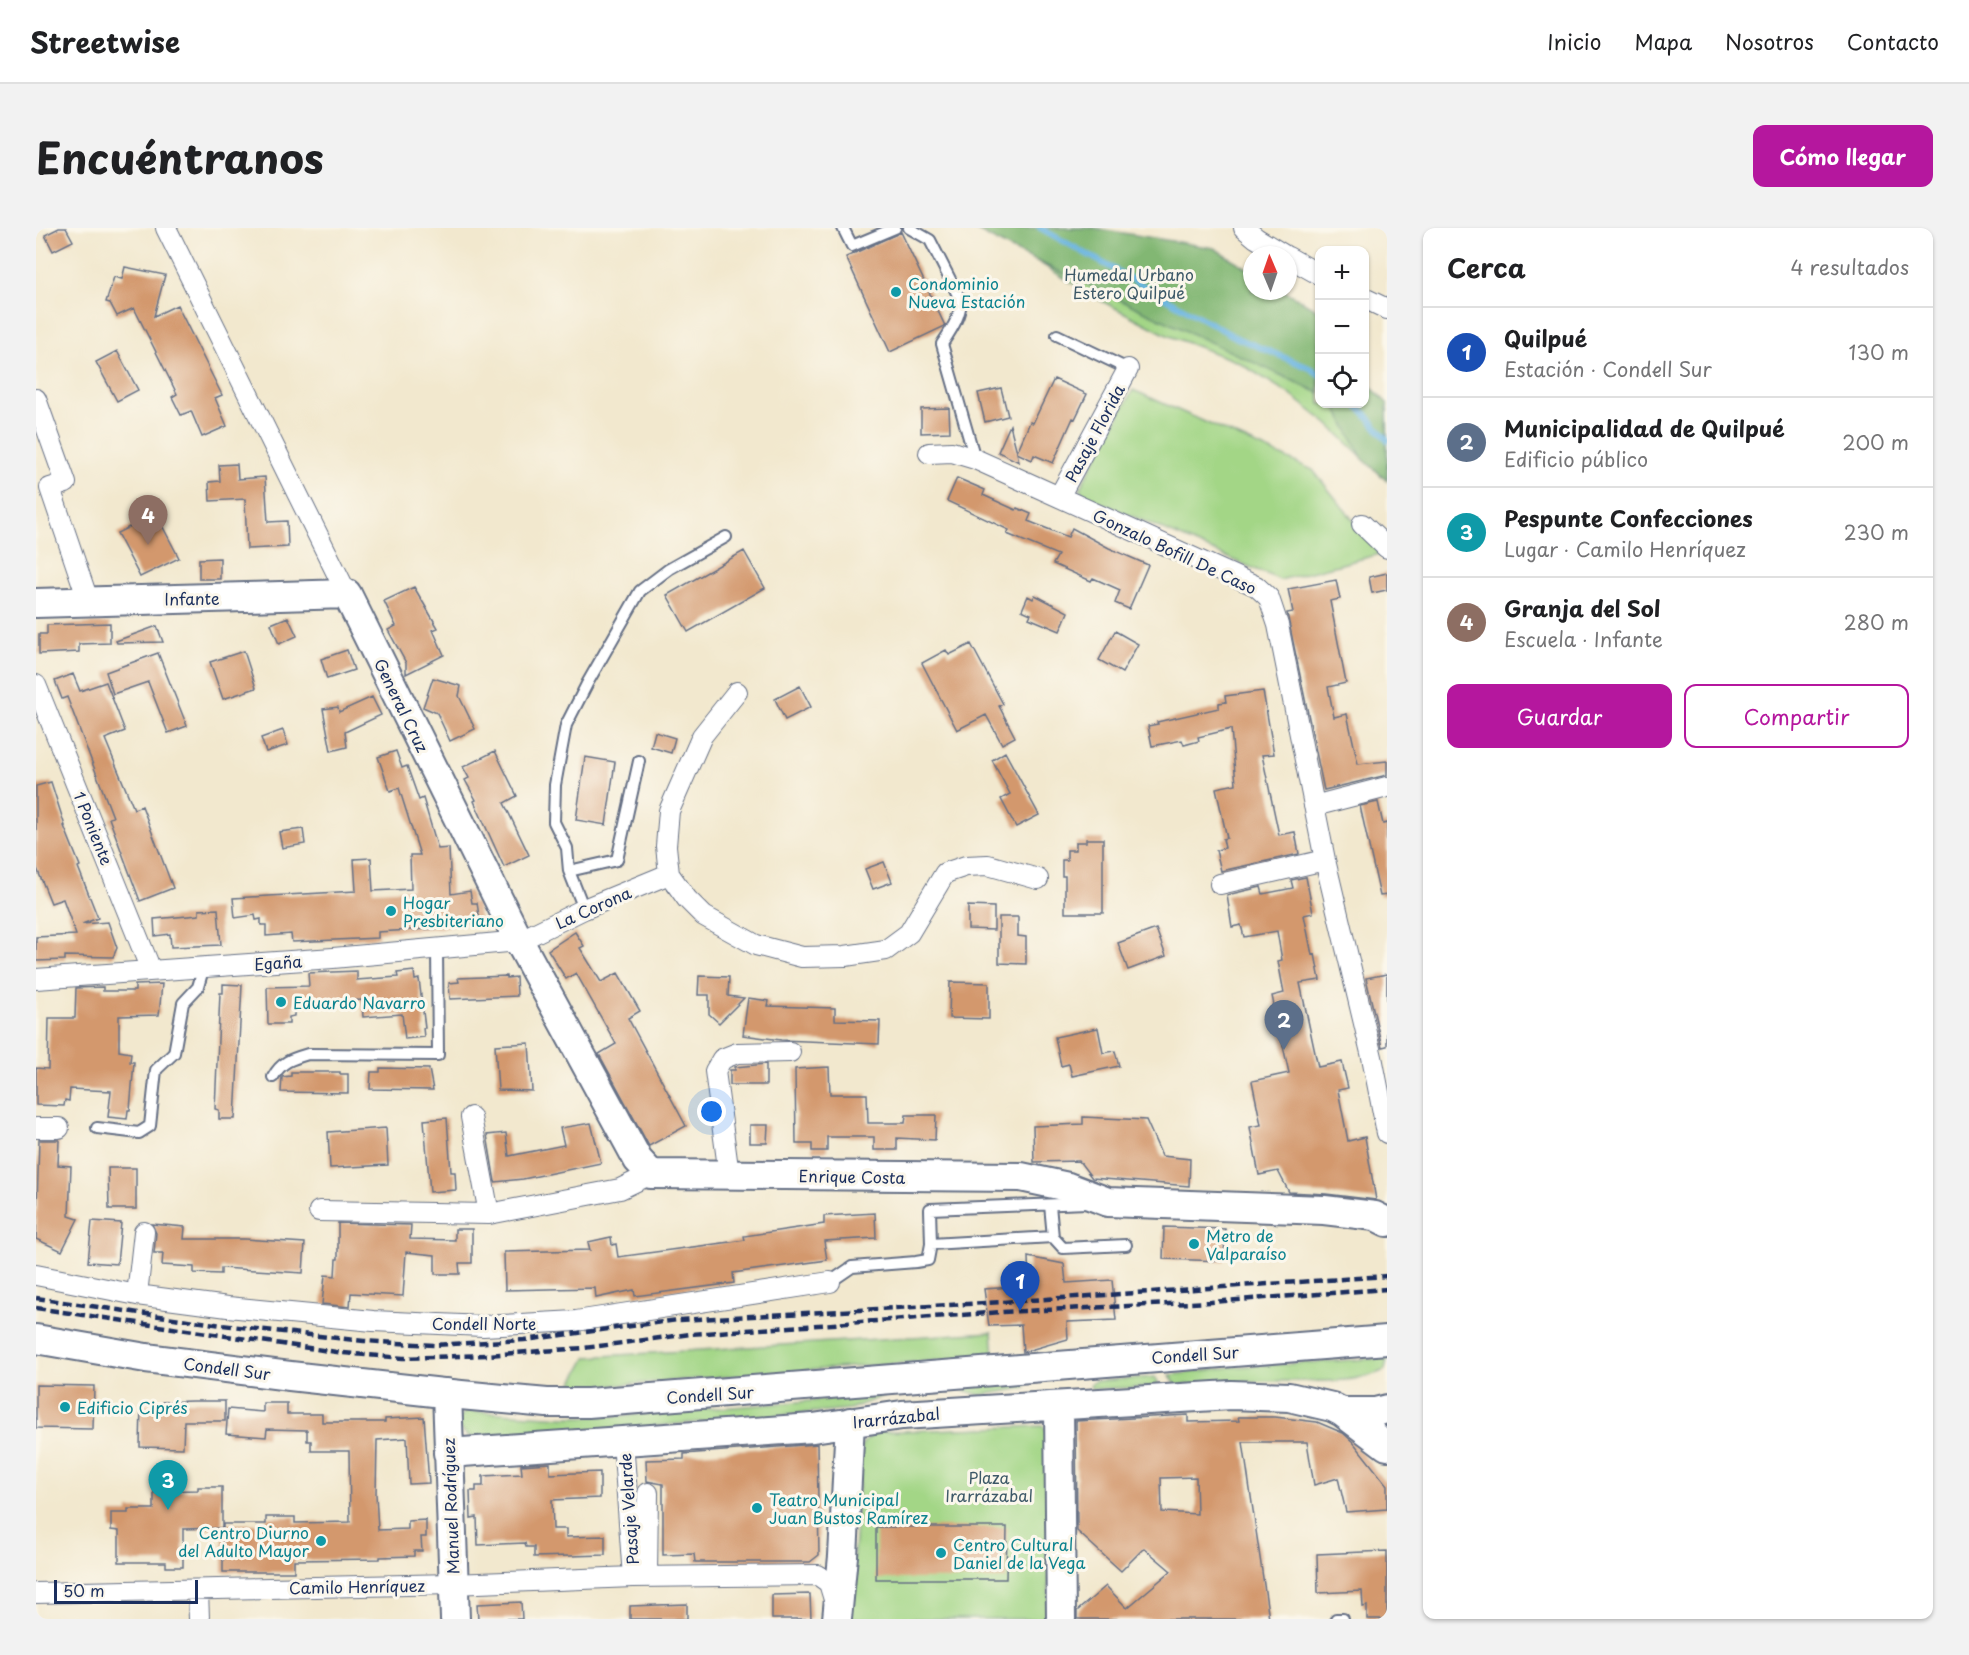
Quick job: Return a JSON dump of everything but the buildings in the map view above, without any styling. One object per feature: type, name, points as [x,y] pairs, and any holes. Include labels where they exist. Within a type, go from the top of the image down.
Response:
[{"type":"street","name":"General Cruz","points":[[166,228],[519,942],[638,1160],[651,1174]]},
{"type":"street","points":[[1244,228],[1269,246]]},
{"type":"street","points":[[1297,262],[1315,272]]},
{"type":"street","points":[[1369,300],[1387,309]]},
{"type":"street","name":"Pasaje Florida","points":[[1059,497],[1128,369]]},
{"type":"street","points":[[36,399],[66,483],[50,488],[88,600]]},
{"type":"street","name":"Gonzalo Bofill De Caso","points":[[929,453],[952,453],[975,459],[1256,586],[1269,598],[1278,625],[1325,860],[1372,1057],[1387,1132]]},
{"type":"street","points":[[1362,524],[1387,548]]},
{"type":"street","name":"Infante","points":[[36,603],[347,594]]},
{"type":"street","name":"1 Poniente","points":[[36,686],[151,970]]},
{"type":"street","points":[[736,692],[702,736],[669,811],[666,846],[669,874],[687,899],[704,916],[756,945],[802,957],[845,956],[886,950],[909,933],[945,873],[966,866],[988,865],[1038,879]]},
{"type":"street","points":[[1314,806],[1387,787]]},
{"type":"street","points":[[1220,884],[1325,860]]},
{"type":"street","name":"La Corona","points":[[519,942],[584,909],[669,874]]},
{"type":"street","name":"Egaña","points":[[36,979],[519,942]]},
{"type":"street","points":[[729,1175],[715,1071],[722,1059],[737,1053],[790,1052]]},
{"type":"street","points":[[471,1117],[489,1214]]},
{"type":"street","points":[[36,1128],[58,1128]]},
{"type":"street","name":"Enrique Costa","points":[[318,1211],[489,1214],[620,1189],[651,1174],[1021,1177],[1068,1188],[1108,1202],[1324,1210],[1375,1216],[1387,1222]]},
{"type":"street","points":[[136,1295],[144,1232]]},
{"type":"street","name":"Condell Norte","points":[[36,1275],[136,1295],[228,1307],[373,1321],[483,1326],[576,1321],[830,1282]]},
{"type":"street","name":"Condell Sur","points":[[36,1339],[146,1358],[547,1403],[588,1403],[1387,1340]]},
{"type":"street","name":"Manuel Rodríguez","points":[[447,1393],[455,1619]]},
{"type":"street","name":"Irarrázabal","points":[[448,1453],[813,1428],[902,1414],[1231,1395],[1289,1397],[1332,1407],[1387,1446]]},
{"type":"street","points":[[1059,1406],[1061,1619]]},
{"type":"street","name":"Irarrázabal","points":[[1342,1412],[1383,1418]]},
{"type":"street","points":[[837,1613],[843,1556],[850,1422]]},
{"type":"street","name":"Pasaje Velarde","points":[[622,1441],[640,1577]]},
{"type":"street","points":[[640,1577],[648,1493]]},
{"type":"street","name":"Camilo Henríquez","points":[[36,1593],[453,1584],[640,1577],[818,1575],[829,1583],[837,1613]]},
{"type":"street","points":[[198,1590],[199,1619]]},
{"type":"lane","points":[[843,228],[852,246],[895,228]]},
{"type":"lane","points":[[909,228],[930,240],[961,301],[961,310],[955,324],[942,344],[975,459]]},
{"type":"lane","points":[[1057,335],[1128,369]]},
{"type":"lane","points":[[584,909],[569,872],[567,848],[554,822],[555,785],[566,725],[640,591],[669,569],[726,537]]},
{"type":"lane","points":[[569,872],[617,861],[639,761]]},
{"type":"lane","points":[[273,1077],[279,1066],[290,1059],[308,1054],[438,1055],[437,949]]},
{"type":"lane","points":[[97,1128],[140,1133],[150,1126],[156,1070],[174,1053],[183,1003],[198,987],[204,966]]},
{"type":"lane","points":[[830,1282],[852,1267],[928,1260],[931,1244],[930,1209],[1108,1202]]},
{"type":"lane","points":[[1050,1205],[1053,1237],[1063,1248],[1126,1245]]},
{"type":"lane","points":[[931,1244],[1053,1237]]},
{"type":"lane","points":[[1336,1619],[1343,1619]]},
{"type":"green space","name":"Humedal Urbano Estero Quilpué","points":[[972,228],[1093,228],[1214,248],[1243,266],[1243,300],[1297,300],[1297,298],[1315,309],[1315,391],[1009,248]]},
{"type":"green space","name":"Humedal Urbano Estero Quilpué","points":[[983,228],[1315,355],[1315,408],[1369,408],[1369,405],[1387,407],[1387,481],[1328,424],[1288,393],[1238,362],[1167,335],[1100,300]]},
{"type":"green space","points":[[1369,385],[1387,403],[1387,480],[1363,459],[1336,408],[1369,408]]},
{"type":"green space","points":[[1133,390],[1313,470],[1380,554],[1280,580],[1083,495],[1080,488]]},
{"type":"green space","points":[[992,1332],[994,1356],[569,1389],[587,1357]]},
{"type":"green space","points":[[1387,1358],[1385,1370],[1372,1375],[1342,1380],[1176,1385],[1170,1375],[1231,1367]]},
{"type":"green space","points":[[1155,1377],[1160,1387],[1092,1389],[1090,1385],[1095,1381]]},
{"type":"green space","points":[[1025,1382],[1026,1388],[980,1395],[962,1390],[961,1387]]},
{"type":"green space","points":[[886,1395],[850,1409],[643,1427],[469,1437],[461,1430],[458,1419],[466,1411],[564,1417],[618,1416]]},
{"type":"green space","name":"Plaza Irarrázabal","points":[[1043,1426],[1048,1434],[1049,1619],[849,1619],[862,1444],[876,1432]]},
{"type":"waterway","points":[[1040,228],[1237,338],[1315,371]]},
{"type":"waterway","points":[[1359,408],[1387,440]]},
{"type":"railway","points":[[36,1298],[222,1325],[364,1341],[435,1345],[524,1340],[678,1320],[1002,1302],[1387,1276]]},
{"type":"railway","points":[[36,1308],[343,1353],[403,1358],[584,1348],[691,1334],[1003,1312],[1211,1302],[1387,1289]]},
{"type":"place","name":"Condominio Nueva Estación","points":[[896,292]]},
{"type":"place","name":"Granja del Sol","points":[[148,545]]},
{"type":"place","name":"Hogar Presbiteriano","points":[[391,911]]},
{"type":"place","name":"Eduardo Navarro","points":[[281,1002]]},
{"type":"place","name":"Municipalidad de Quilpué","points":[[1284,1050]]},
{"type":"place","name":"Metro de Valparaíso","points":[[1194,1244]]},
{"type":"place","name":"Quilpué","points":[[1020,1311]]},
{"type":"place","name":"Edificio Ciprés","points":[[65,1407]]},
{"type":"place","name":"Teatro Municipal Juan Bustos Ramírez","points":[[757,1508]]},
{"type":"place","name":"Pespunte Confecciones","points":[[168,1510]]},
{"type":"place","name":"Centro Diurno del Adulto Mayor","points":[[321,1541]]},
{"type":"place","name":"Centro Cultural Daniel de la Vega","points":[[941,1553]]}]
